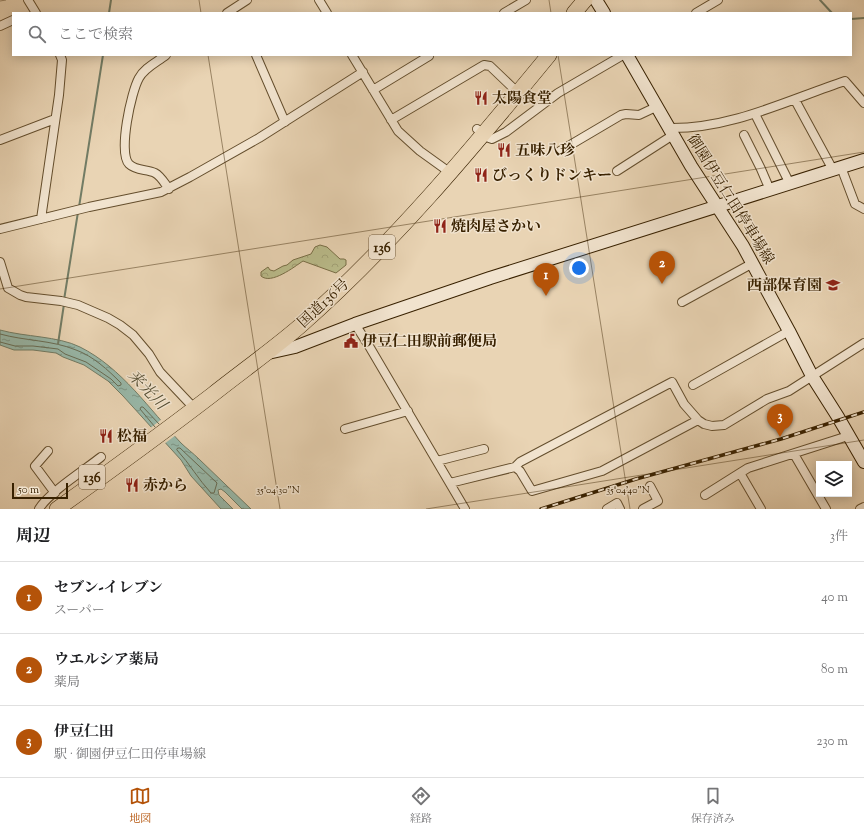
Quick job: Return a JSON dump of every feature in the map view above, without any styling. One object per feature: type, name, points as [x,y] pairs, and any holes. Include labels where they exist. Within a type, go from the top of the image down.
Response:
[{"type":"highway","points":[[575,12],[585,0]]},
{"type":"highway","points":[[585,12],[596,0]]},
{"type":"highway","name":"国道136号","points":[[57,509],[300,325],[364,265],[416,212],[480,132],[512,87],[537,56]]},
{"type":"highway","name":"国道136号","points":[[260,354],[355,264],[480,132],[549,56]]},
{"type":"highway","name":"国道136号","points":[[46,509],[139,447]]},
{"type":"street","points":[[28,0],[34,12]]},
{"type":"street","points":[[236,10],[247,0]]},
{"type":"street","points":[[319,0],[326,12]]},
{"type":"street","points":[[506,12],[526,0]]},
{"type":"street","points":[[596,0],[603,12]]},
{"type":"street","points":[[698,12],[718,0]]},
{"type":"street","points":[[0,26],[12,20]]},
{"type":"street","points":[[41,219],[59,95],[62,60],[60,56]]},
{"type":"street","points":[[165,56],[148,68],[139,78],[128,112],[125,145],[129,165],[154,172],[169,189]]},
{"type":"street","points":[[256,56],[285,122]]},
{"type":"street","points":[[353,56],[398,131],[420,151],[445,169]]},
{"type":"street","points":[[373,90],[429,56]]},
{"type":"street","points":[[480,132],[492,139],[506,132],[558,93],[621,56]]},
{"type":"street","name":"御園伊豆仁田停車場線","points":[[628,56],[671,132],[753,263],[812,376],[864,462]]},
{"type":"street","points":[[391,120],[484,65],[490,66],[512,87]]},
{"type":"street","points":[[0,230],[169,189],[285,122],[363,72]]},
{"type":"street","points":[[617,171],[671,132],[734,120],[795,100],[845,81],[864,103]]},
{"type":"street","points":[[795,100],[837,169],[854,204],[864,209]]},
{"type":"street","points":[[560,151],[621,115],[639,115],[656,107]]},
{"type":"street","points":[[754,114],[790,184]]},
{"type":"street","points":[[0,140],[55,119]]},
{"type":"street","points":[[744,135],[770,190]]},
{"type":"street","points":[[260,354],[295,347],[355,324],[520,268],[864,160]]},
{"type":"street","points":[[0,262],[8,288],[20,295],[78,305],[120,325],[132,335],[149,354],[160,372],[190,408]]},
{"type":"street","points":[[682,302],[753,263]]},
{"type":"street","points":[[355,324],[465,509]]},
{"type":"street","points":[[693,385],[789,331]]},
{"type":"street","points":[[450,483],[515,467],[520,462],[672,382],[684,404],[698,420],[704,424],[712,426],[724,425],[767,399],[788,391],[864,343]]},
{"type":"street","points":[[345,429],[408,411]]},
{"type":"street","points":[[515,467],[532,491],[602,471],[698,420]]},
{"type":"street","points":[[705,495],[748,468],[848,436]]},
{"type":"street","points":[[437,461],[484,449]]},
{"type":"street","points":[[48,451],[36,466],[55,493]]},
{"type":"street","points":[[794,454],[826,509]]},
{"type":"street","points":[[39,509],[55,493],[101,457]]},
{"type":"street","points":[[740,473],[761,509]]},
{"type":"street","points":[[643,509],[658,501],[650,486]]},
{"type":"street","points":[[607,509],[617,503],[620,509]]},
{"type":"street","points":[[860,509],[864,507]]},
{"type":"green space","points":[[320,245],[327,247],[340,259],[346,260],[346,265],[336,273],[303,261],[276,277],[265,278],[261,276],[261,272],[268,267],[270,270],[274,271],[287,265],[293,260],[311,254],[315,247]]},
{"type":"water","points":[[0,330],[71,343],[95,356],[122,378],[181,443],[251,509],[242,509],[221,489],[218,490],[219,495],[233,509],[221,509],[191,476],[181,460],[108,381],[84,365],[56,353],[33,350],[14,350],[0,345]]},
{"type":"pier","points":[[162,419],[176,435],[164,444],[149,429]]},
{"type":"waterway","points":[[109,12],[111,0]]},
{"type":"waterway","points":[[820,0],[831,12]]},
{"type":"waterway","points":[[852,19],[864,18]]},
{"type":"waterway","points":[[79,207],[103,56]]},
{"type":"waterway","points":[[64,300],[78,212]]},
{"type":"waterway","points":[[58,344],[64,304]]},
{"type":"railway","points":[[541,509],[636,479],[781,439],[864,412]]},
{"type":"place","name":"太陽食堂","points":[[481,98]]},
{"type":"place","name":"五味八珍","points":[[504,150]]},
{"type":"place","name":"びっくりドンキー","points":[[481,175]]},
{"type":"place","name":"焼肉屋さかい","points":[[440,226]]},
{"type":"place","name":"ウエルシア薬局","points":[[662,284]]},
{"type":"place","name":"西部保育園","points":[[833,285]]},
{"type":"place","name":"セブン-イレブン","points":[[546,296]]},
{"type":"place","name":"伊豆仁田駅前郵便局","points":[[351,341]]},
{"type":"place","name":"松福","points":[[106,436]]},
{"type":"place","name":"伊豆仁田","points":[[780,437]]},
{"type":"place","name":"赤から","points":[[132,485]]},
{"type":"water label","name":"来光川","points":[[148,389]]}]
